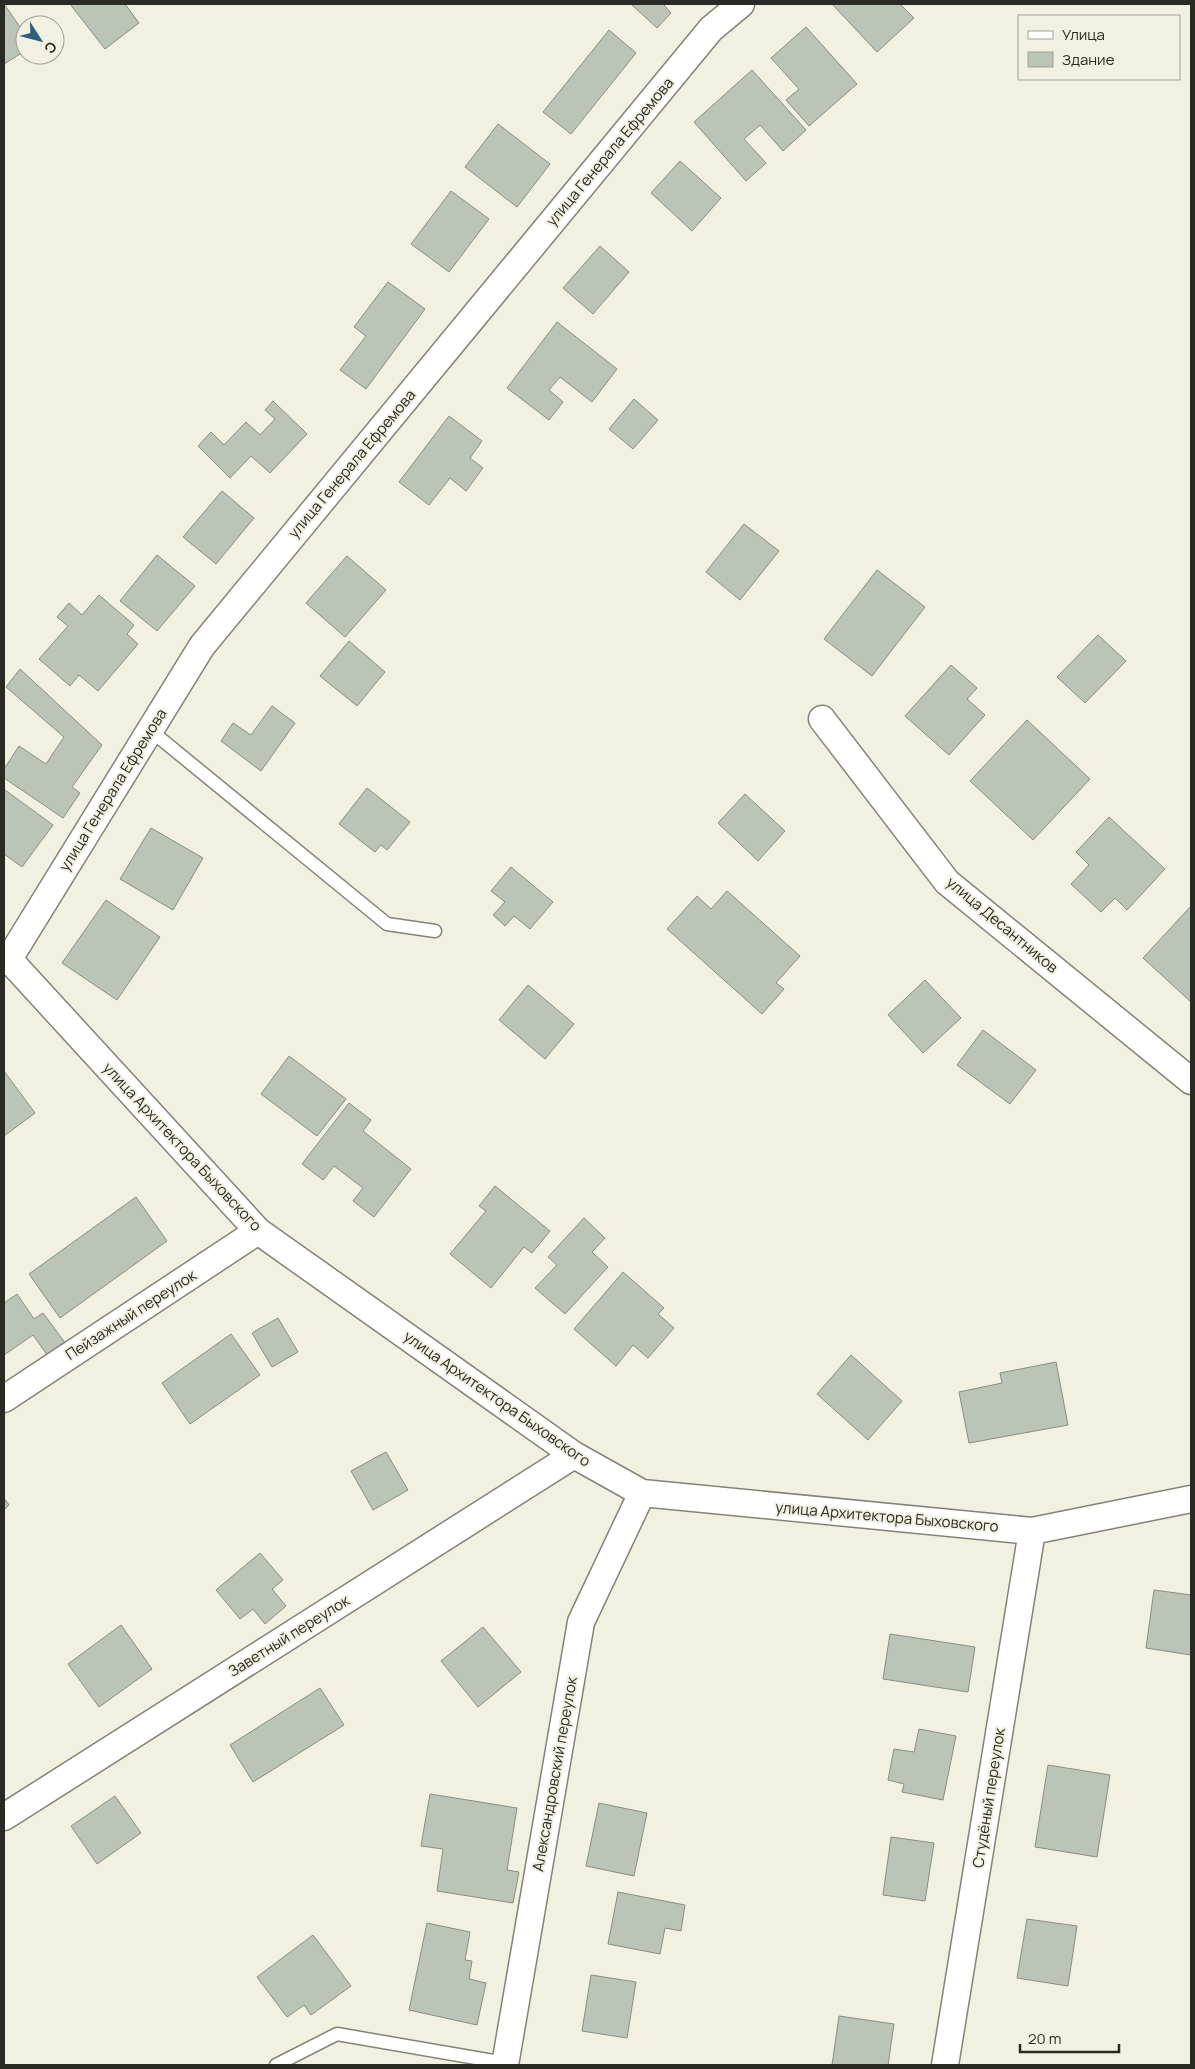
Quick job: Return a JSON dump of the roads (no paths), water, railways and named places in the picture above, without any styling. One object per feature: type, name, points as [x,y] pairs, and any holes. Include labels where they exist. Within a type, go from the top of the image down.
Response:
[{"type":"street","name":"улица Генерала Ефремова","points":[[5,958],[202,646],[711,29],[741,4]]},
{"type":"street","name":"улица Десантников","points":[[822,719],[947,882],[1191,1081]]},
{"type":"street","name":"улица Архитектора Быховского","points":[[5,958],[258,1231],[574,1455],[642,1493],[1032,1531],[1191,1499]]},
{"type":"street","name":"Пейзажный переулок","points":[[4,1399],[258,1231]]},
{"type":"street","name":"Заветный переулок","points":[[4,1817],[574,1455]]},
{"type":"street","name":"Александровский переулок","points":[[505,2064],[581,1622],[642,1493]]},
{"type":"street","name":"Студёный переулок","points":[[945,2065],[1032,1531]]},
{"type":"lane","points":[[150,730],[388,924],[435,931]]},
{"type":"lane","points":[[276,2065],[337,2034],[505,2064]]}]
